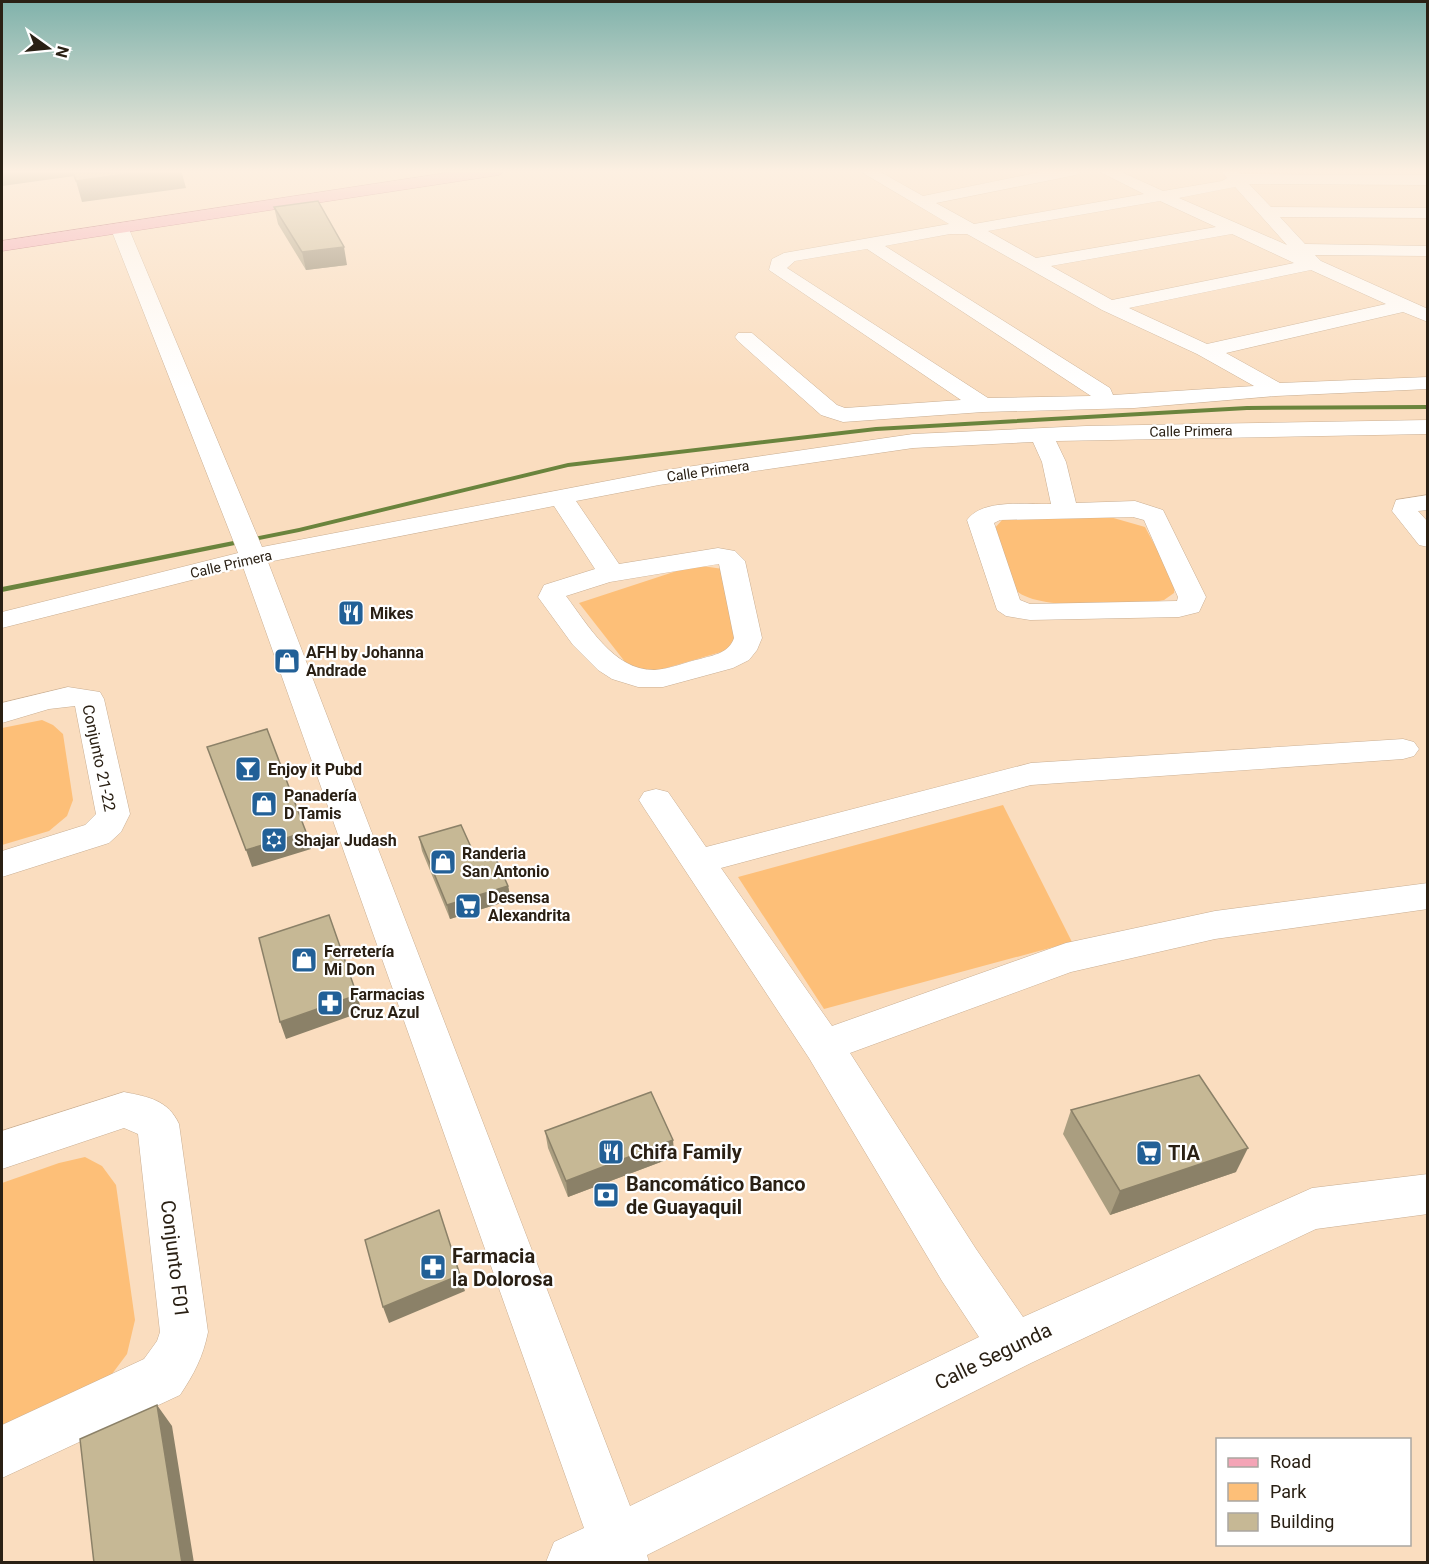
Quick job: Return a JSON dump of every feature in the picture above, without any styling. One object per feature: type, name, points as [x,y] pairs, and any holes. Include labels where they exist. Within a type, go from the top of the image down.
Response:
[{"type":"main road","points":[[2,246],[23,243]]},
{"type":"street","points":[[126,243],[253,557],[604,1555]]},
{"type":"street","points":[[863,243],[790,257],[778,263],[778,270],[983,405]]},
{"type":"street","points":[[870,243],[1102,393],[1104,400]]},
{"type":"street","points":[[996,243],[1109,306],[1204,350],[1275,389]]},
{"type":"street","points":[[1033,264],[1154,243]]},
{"type":"street","points":[[1275,243],[1292,249],[1314,264],[1383,297],[1428,316]]},
{"type":"street","points":[[1288,243],[1292,249]]},
{"type":"street","points":[[1292,249],[1428,251]]},
{"type":"street","points":[[1109,306],[1314,264]]},
{"type":"street","points":[[1383,297],[1428,297]]},
{"type":"street","points":[[1204,350],[1218,349],[1405,306]]},
{"type":"street","points":[[745,337],[829,410],[843,416],[983,405],[1170,399],[1264,392],[1275,389],[1428,383]]},
{"type":"street","name":"Calle Primera","points":[[2,620],[253,557],[659,478],[914,441],[1041,435],[1424,431]]},
{"type":"street","points":[[1041,435],[1054,462],[1065,510]]},
{"type":"street","points":[[561,497],[612,574]]},
{"type":"street","points":[[1428,502],[1405,505],[1405,511],[1428,539]]},
{"type":"street","points":[[1135,509],[1154,515],[1192,597],[1189,606],[1179,609],[1030,612],[1016,610],[1007,604],[980,520],[995,513],[1065,510],[1135,509]]},
{"type":"street","points":[[726,556],[732,561],[748,638],[746,649],[735,658],[655,679],[628,676],[609,668],[552,597],[554,591],[568,585],[612,574],[726,556]]},
{"type":"street","name":"Conjunto 21-22","points":[[2,713],[64,698],[79,696],[89,699],[113,814],[110,824],[97,834],[2,864]]},
{"type":"street","points":[[700,861],[1031,774],[1403,749]]},
{"type":"street","points":[[656,800],[700,861],[823,1047],[959,1265],[1014,1346]]},
{"type":"street","points":[[823,1047],[1066,958],[1215,926],[1428,896]]},
{"type":"street","name":"Conjunto F01","points":[[2,1150],[124,1110],[143,1114],[158,1125],[184,1332],[179,1353],[162,1377],[2,1452]]},
{"type":"street","name":"Calle Segunda","points":[[604,1555],[1014,1346],[1312,1209],[1428,1194]]},
{"type":"green space","points":[[1110,517],[1145,527],[1175,583],[1174,593],[1164,600],[1148,603],[1097,605],[1037,600],[1022,595],[1013,587],[993,530],[1003,519]]},
{"type":"green space","points":[[695,565],[723,569],[738,647],[649,673],[629,667],[579,603]]},
{"type":"green space","points":[[42,720],[53,725],[63,734],[73,800],[67,816],[49,831],[2,845],[2,728]]},
{"type":"green space","points":[[1003,805],[1072,942],[824,1009],[738,877]]},
{"type":"green space","points":[[85,1157],[102,1166],[116,1185],[135,1320],[127,1354],[103,1386],[2,1428],[2,1183],[59,1163]]},
{"type":"building","points":[[296,243],[342,243],[344,247],[302,252]]},
{"type":"building","points":[[267,729],[306,832],[246,850],[207,747]]},
{"type":"building","points":[[461,825],[475,856],[492,850],[508,886],[447,905],[419,837]]},
{"type":"building","points":[[329,915],[357,995],[280,1022],[259,938]]},
{"type":"building","name":"TIA","points":[[1199,1075],[1248,1148],[1120,1191],[1071,1110]]},
{"type":"building","name":"Chifa Family","points":[[651,1092],[673,1140],[566,1181],[545,1131]]},
{"type":"building","points":[[439,1210],[460,1275],[383,1307],[365,1240]]},
{"type":"building","points":[[157,1405],[182,1563],[94,1563],[80,1439]]},
{"type":"waterway","points":[[2,590],[299,530],[568,465],[876,429],[1247,408],[1428,407]]},
{"type":"place","name":"Mikes","points":[[351,613]]},
{"type":"place","name":"AFH by Johanna Andrade","points":[[287,661]]},
{"type":"place","name":"Enjoy it Pubd","points":[[248,769]]},
{"type":"place","name":"Panadería D Tamis","points":[[264,804]]},
{"type":"place","name":"Shajar Judash","points":[[274,840]]},
{"type":"place","name":"Randeria San Antonio","points":[[443,862]]},
{"type":"place","name":"Desensa Alexandrita","points":[[468,906]]},
{"type":"place","name":"Ferretería Mi Don","points":[[304,960]]},
{"type":"place","name":"Farmacias Cruz Azul","points":[[330,1003]]},
{"type":"place","name":"Chifa Family","points":[[611,1152]]},
{"type":"place","name":"TIA","points":[[1149,1153]]},
{"type":"place","name":"Bancomático Banco de Guayaquil","points":[[606,1195]]},
{"type":"place","name":"Farmacia la Dolorosa","points":[[433,1267]]}]
